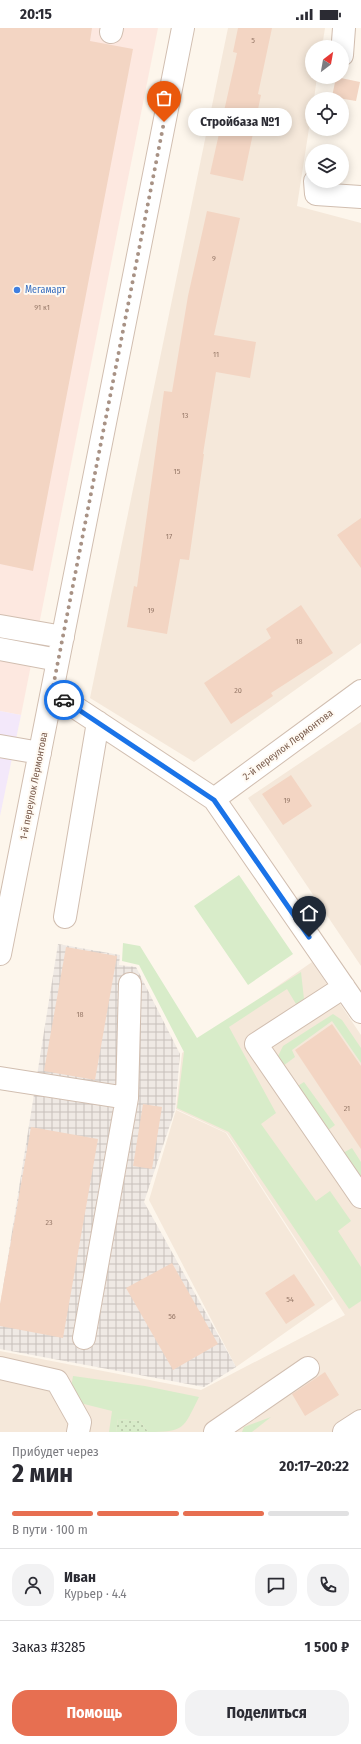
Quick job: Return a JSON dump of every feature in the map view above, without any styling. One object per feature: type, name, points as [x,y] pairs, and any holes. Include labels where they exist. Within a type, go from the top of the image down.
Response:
[{"type":"street","name":"1-й переулок Лермонтова","points":[[1,948],[183,28]]},
{"type":"street","points":[[343,40],[344,28]]},
{"type":"street","points":[[316,188],[316,194],[361,197]]},
{"type":"street","points":[[0,626],[63,637]]},
{"type":"street","points":[[0,649],[58,660]]},
{"type":"street","name":"2-й переулок Лермонтова","points":[[214,800],[361,691]]},
{"type":"street","points":[[52,692],[214,800],[361,1012]]},
{"type":"street","points":[[65,917],[98,722]]},
{"type":"street","points":[[0,746],[40,752]]},
{"type":"street","points":[[84,1338],[127,1098],[130,984]]},
{"type":"street","points":[[344,987],[256,1044],[361,1197]]},
{"type":"street","points":[[0,1078],[127,1098]]},
{"type":"street","points":[[0,1368],[57,1381],[80,1422],[78,1432]]},
{"type":"street","points":[[215,1432],[308,1368]]},
{"type":"street","points":[[344,1432],[361,1421]]},
{"type":"shaded area","points":[[0,28],[158,28],[21,715],[0,711]]},
{"type":"shaded area","points":[[228,28],[325,28],[323,40],[305,40],[305,84],[316,84],[315,92],[305,92],[305,136],[308,136],[307,144],[305,144],[305,154],[297,206],[361,223],[361,643],[194,762],[90,698]]},
{"type":"shaded area","points":[[0,711],[21,715],[0,816]]},
{"type":"shaded area","points":[[361,722],[361,966],[248,798]]},
{"type":"shaded area","points":[[58,944],[120,955],[119,965],[136,967],[180,1054],[175,1110],[144,1202],[236,1367],[204,1387],[0,1349],[0,1307]]},
{"type":"shaded area","points":[[312,962],[361,1035],[361,1432],[0,1432],[0,1351],[201,1390],[345,1315],[227,1133],[176,1109],[182,1053]]},
{"type":"shaded area","points":[[176,1110],[226,1133],[333,1299],[236,1367],[149,1200]]},
{"type":"green space","points":[[239,875],[293,954],[248,985],[194,906]]},
{"type":"green space","points":[[123,943],[140,946],[197,1038],[301,972],[304,999],[296,1004],[287,989],[229,1027],[276,1113],[261,1124],[316,1201],[330,1191],[351,1221],[338,1231],[361,1267],[361,1301],[349,1309],[229,1132],[177,1108],[184,1052],[139,965],[122,961]]},
{"type":"green space","points":[[333,1014],[342,1020],[361,1048],[361,1063],[332,1021],[292,1050],[295,1057],[283,1066],[277,1058],[283,1046]]},
{"type":"green space","points":[[304,1082],[335,1125],[327,1131],[296,1087]]},
{"type":"green space","points":[[352,1148],[361,1162],[361,1180],[343,1153]]},
{"type":"green space","points":[[73,1376],[145,1386],[199,1397],[186,1422],[176,1429],[160,1432],[148,1432],[140,1421],[118,1419],[116,1432],[109,1432],[112,1411],[76,1402],[70,1394]]},
{"type":"green space","points":[[271,1417],[252,1432],[242,1432],[244,1427]]},
{"type":"green space","points":[[118,1419],[140,1421],[148,1432],[116,1432]]},
{"type":"building","points":[[0,28],[92,28],[90,41],[133,49],[33,571],[0,564]]},
{"type":"building","points":[[238,28],[272,28],[258,94],[261,95],[243,181],[210,174],[237,53],[233,52]]},
{"type":"building","points":[[349,80],[360,82],[356,101],[349,100],[349,92],[333,92],[335,84],[349,84]]},
{"type":"building","points":[[207,211],[240,218],[214,335],[256,342],[250,378],[216,372],[203,454],[189,560],[180,559],[167,634],[127,627],[134,586],[137,587],[164,391],[172,392],[188,296]]},
{"type":"building","points":[[361,518],[361,568],[337,535]]},
{"type":"building","points":[[301,605],[333,653],[271,693],[273,696],[231,724],[204,683],[271,638],[266,629]]},
{"type":"building","points":[[291,775],[312,806],[283,825],[262,794]]},
{"type":"building","points":[[66,947],[117,956],[95,1080],[44,1071]]},
{"type":"building","points":[[332,1024],[361,1066],[361,1149],[295,1050]]},
{"type":"building","points":[[143,1104],[162,1107],[152,1169],[133,1166]]},
{"type":"building","points":[[31,1127],[98,1139],[63,1338],[0,1326],[0,1304]]},
{"type":"building","points":[[172,1263],[218,1344],[173,1370],[126,1288]]},
{"type":"building","points":[[294,1274],[315,1305],[286,1324],[265,1293]]},
{"type":"building","points":[[325,1372],[339,1395],[305,1416],[292,1394]]},
{"type":"way so far","points":[[64,700],[52,692],[164,122]]},
{"type":"place","name":"Стройбаза №1","points":[[164,122]]},
{"type":"place","name":"Мегамарт","points":[[17,290]]},
{"type":"route","points":[[64,700],[214,800],[309,937]]}]
